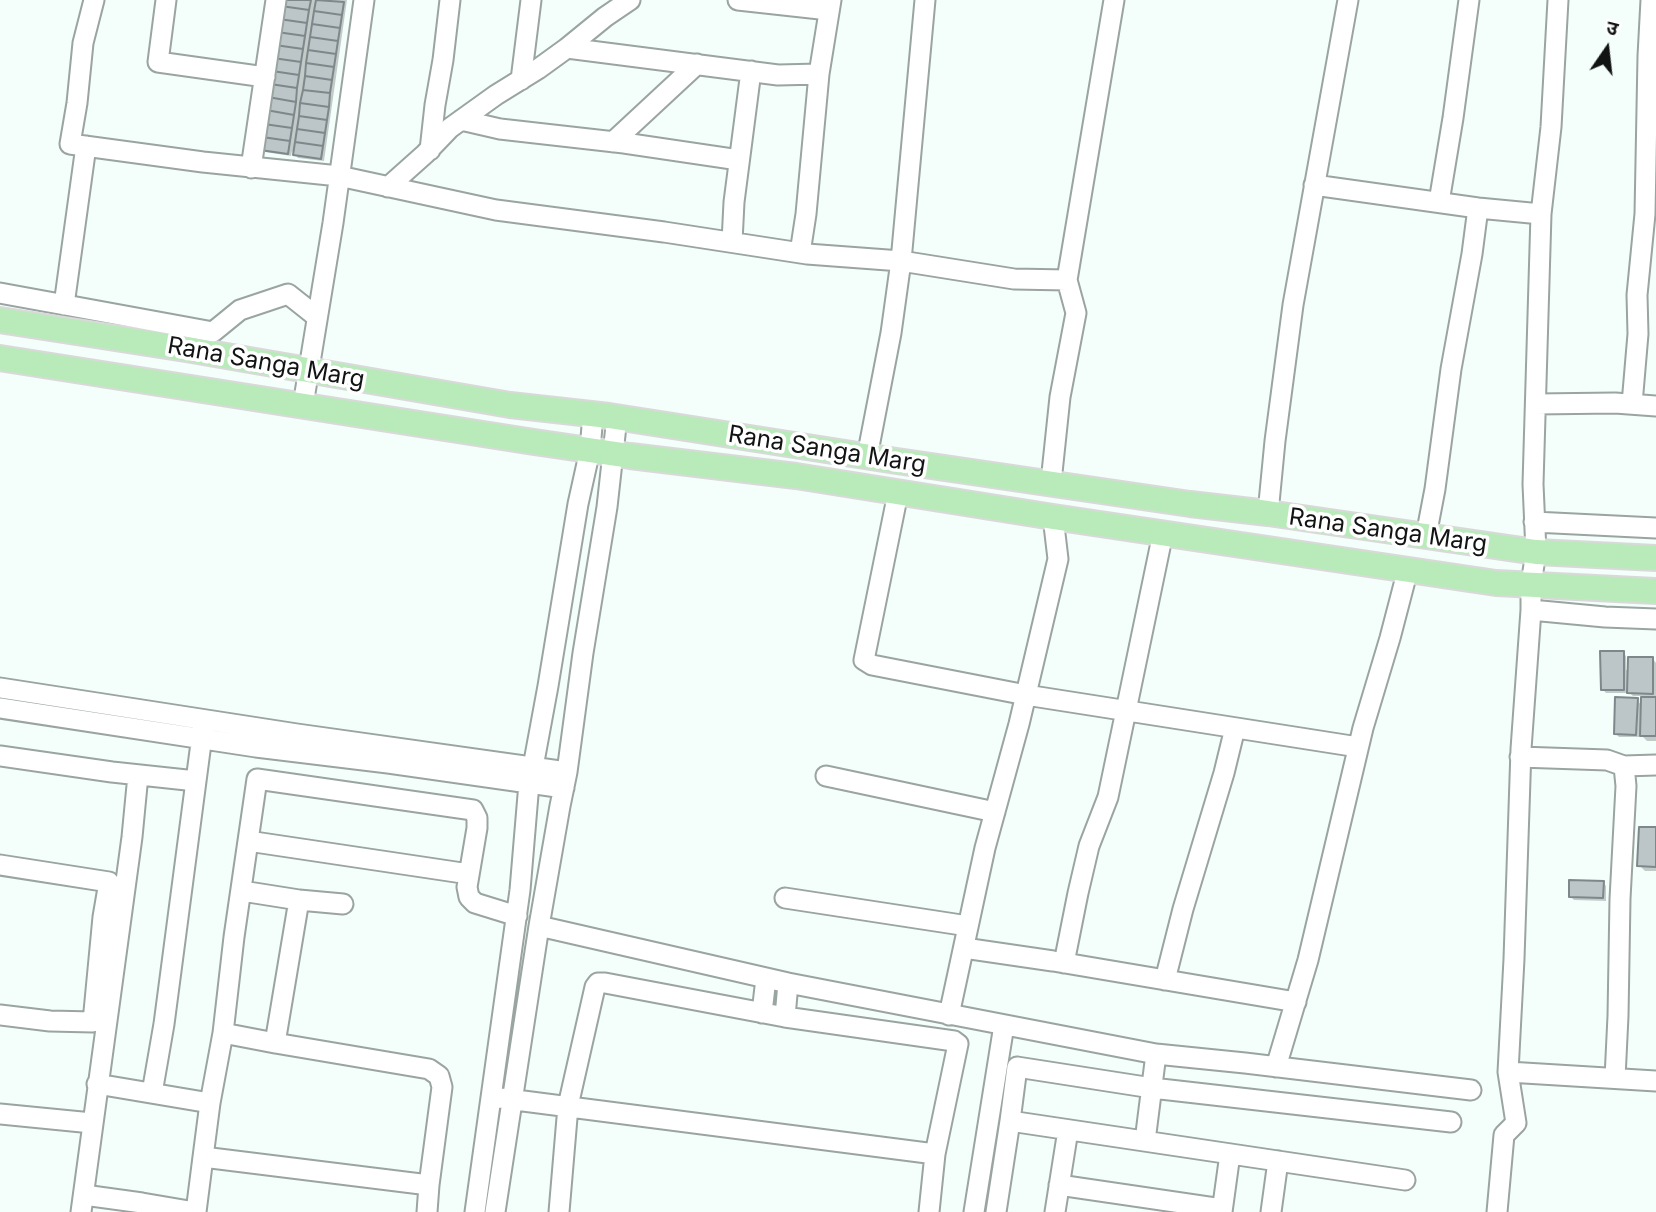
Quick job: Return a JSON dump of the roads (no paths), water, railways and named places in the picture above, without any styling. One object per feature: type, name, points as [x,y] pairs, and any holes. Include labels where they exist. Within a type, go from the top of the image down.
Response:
[{"type":"main road","name":"Rana Sanga Marg","points":[[0,320],[510,405],[605,416],[867,457],[1536,552],[1656,558]]},
{"type":"main road","name":"Rana Sanga Marg","points":[[0,358],[602,451],[796,476],[1496,583],[1656,591]]},
{"type":"street","points":[[94,0],[83,43],[70,144],[251,168],[339,176],[496,211],[800,253],[901,261],[1014,279],[1067,280]]},
{"type":"street","points":[[166,0],[158,62],[265,77]]},
{"type":"street","points":[[251,168],[276,0]]},
{"type":"street","points":[[303,405],[364,0]]},
{"type":"street","points":[[430,150],[450,0]]},
{"type":"street","points":[[521,80],[531,0]]},
{"type":"street","points":[[388,187],[430,150],[450,128],[567,48],[606,8],[630,0]]},
{"type":"street","points":[[738,0],[830,5],[819,74],[800,253]]},
{"type":"street","points":[[867,457],[891,333],[901,261],[925,0]]},
{"type":"street","points":[[1051,482],[1060,397],[1076,313],[1067,280],[1114,0]]},
{"type":"street","points":[[1268,513],[1291,318],[1348,0]]},
{"type":"street","points":[[1439,202],[1469,0]]},
{"type":"street","points":[[1497,1212],[1504,1135],[1516,1124],[1508,1072],[1520,757],[1531,584],[1536,552],[1532,484],[1541,214],[1551,127],[1558,0]]},
{"type":"street","points":[[1632,404],[1638,334],[1637,295],[1646,214],[1651,0]]},
{"type":"street","points":[[567,48],[778,75],[819,74]]},
{"type":"street","points":[[613,142],[697,64]]},
{"type":"street","points":[[732,242],[734,202],[751,71]]},
{"type":"street","points":[[461,120],[500,129],[739,160]]},
{"type":"street","points":[[64,305],[86,146]]},
{"type":"street","points":[[1314,185],[1541,214]]},
{"type":"street","points":[[1426,536],[1478,208]]},
{"type":"street","points":[[0,293],[213,332],[240,310],[288,294],[317,317]]},
{"type":"street","points":[[1536,404],[1615,402],[1656,406]]},
{"type":"street","points":[[495,1212],[539,926],[566,780],[607,507],[602,451],[605,416]]},
{"type":"street","points":[[475,1212],[517,916],[531,775],[578,504],[602,451]]},
{"type":"street","points":[[898,493],[864,660],[872,664],[1026,695],[1358,747]]},
{"type":"street","points":[[949,1015],[985,848],[1026,695],[1058,559],[1053,517]]},
{"type":"street","points":[[1534,522],[1656,528]]},
{"type":"street","points":[[1064,963],[1089,846],[1108,797],[1163,533]]},
{"type":"street","points":[[1276,1067],[1320,913],[1358,747],[1408,569]]},
{"type":"street","points":[[1531,610],[1656,619]]},
{"type":"street","points":[[0,688],[203,729]]},
{"type":"street","points":[[0,708],[203,729],[566,780]]},
{"type":"street","points":[[152,1093],[164,1024],[203,729]]},
{"type":"street","points":[[1165,980],[1236,729]]},
{"type":"street","points":[[0,756],[196,780]]},
{"type":"street","points":[[1520,757],[1607,760],[1624,766],[1656,765]]},
{"type":"street","points":[[1615,1078],[1626,786],[1624,766]]},
{"type":"street","points":[[138,775],[82,1203],[195,1212],[223,1033],[257,779],[472,810],[477,818],[477,828],[467,887],[469,897],[475,903],[517,916]]},
{"type":"street","points":[[826,776],[995,812]]},
{"type":"street","points":[[248,841],[469,874]]},
{"type":"street","points":[[0,866],[109,882],[93,1022],[50,1021],[0,1015]]},
{"type":"street","points":[[242,891],[344,904]]},
{"type":"street","points":[[785,898],[968,926]]},
{"type":"street","points":[[275,1042],[299,900]]},
{"type":"street","points":[[539,926],[788,983],[1156,1054],[1471,1090]]},
{"type":"street","points":[[964,948],[1296,1002]]},
{"type":"street","points":[[762,1013],[766,978]]},
{"type":"street","points":[[559,1212],[568,1106],[595,987],[605,983],[785,1017],[954,1041],[958,1044],[935,1154],[929,1212]]},
{"type":"street","points":[[785,1017],[788,983]]},
{"type":"street","points":[[974,1212],[1004,1025]]},
{"type":"street","points":[[223,1033],[429,1069],[439,1076],[442,1087],[427,1212]]},
{"type":"street","points":[[1145,1141],[1156,1054]]},
{"type":"street","points":[[996,1212],[1017,1068],[1152,1088],[1451,1122]]},
{"type":"street","points":[[1508,1072],[1656,1081]]},
{"type":"street","points":[[97,1084],[210,1103]]},
{"type":"street","points":[[492,1097],[935,1154]]},
{"type":"street","points":[[0,1114],[92,1123]]},
{"type":"street","points":[[1010,1121],[1405,1180]]},
{"type":"street","points":[[1055,1212],[1068,1130]]},
{"type":"street","points":[[1059,1185],[1222,1211],[1230,1154]]},
{"type":"street","points":[[203,1157],[429,1185]]},
{"type":"street","points":[[1271,1212],[1278,1161]]}]
